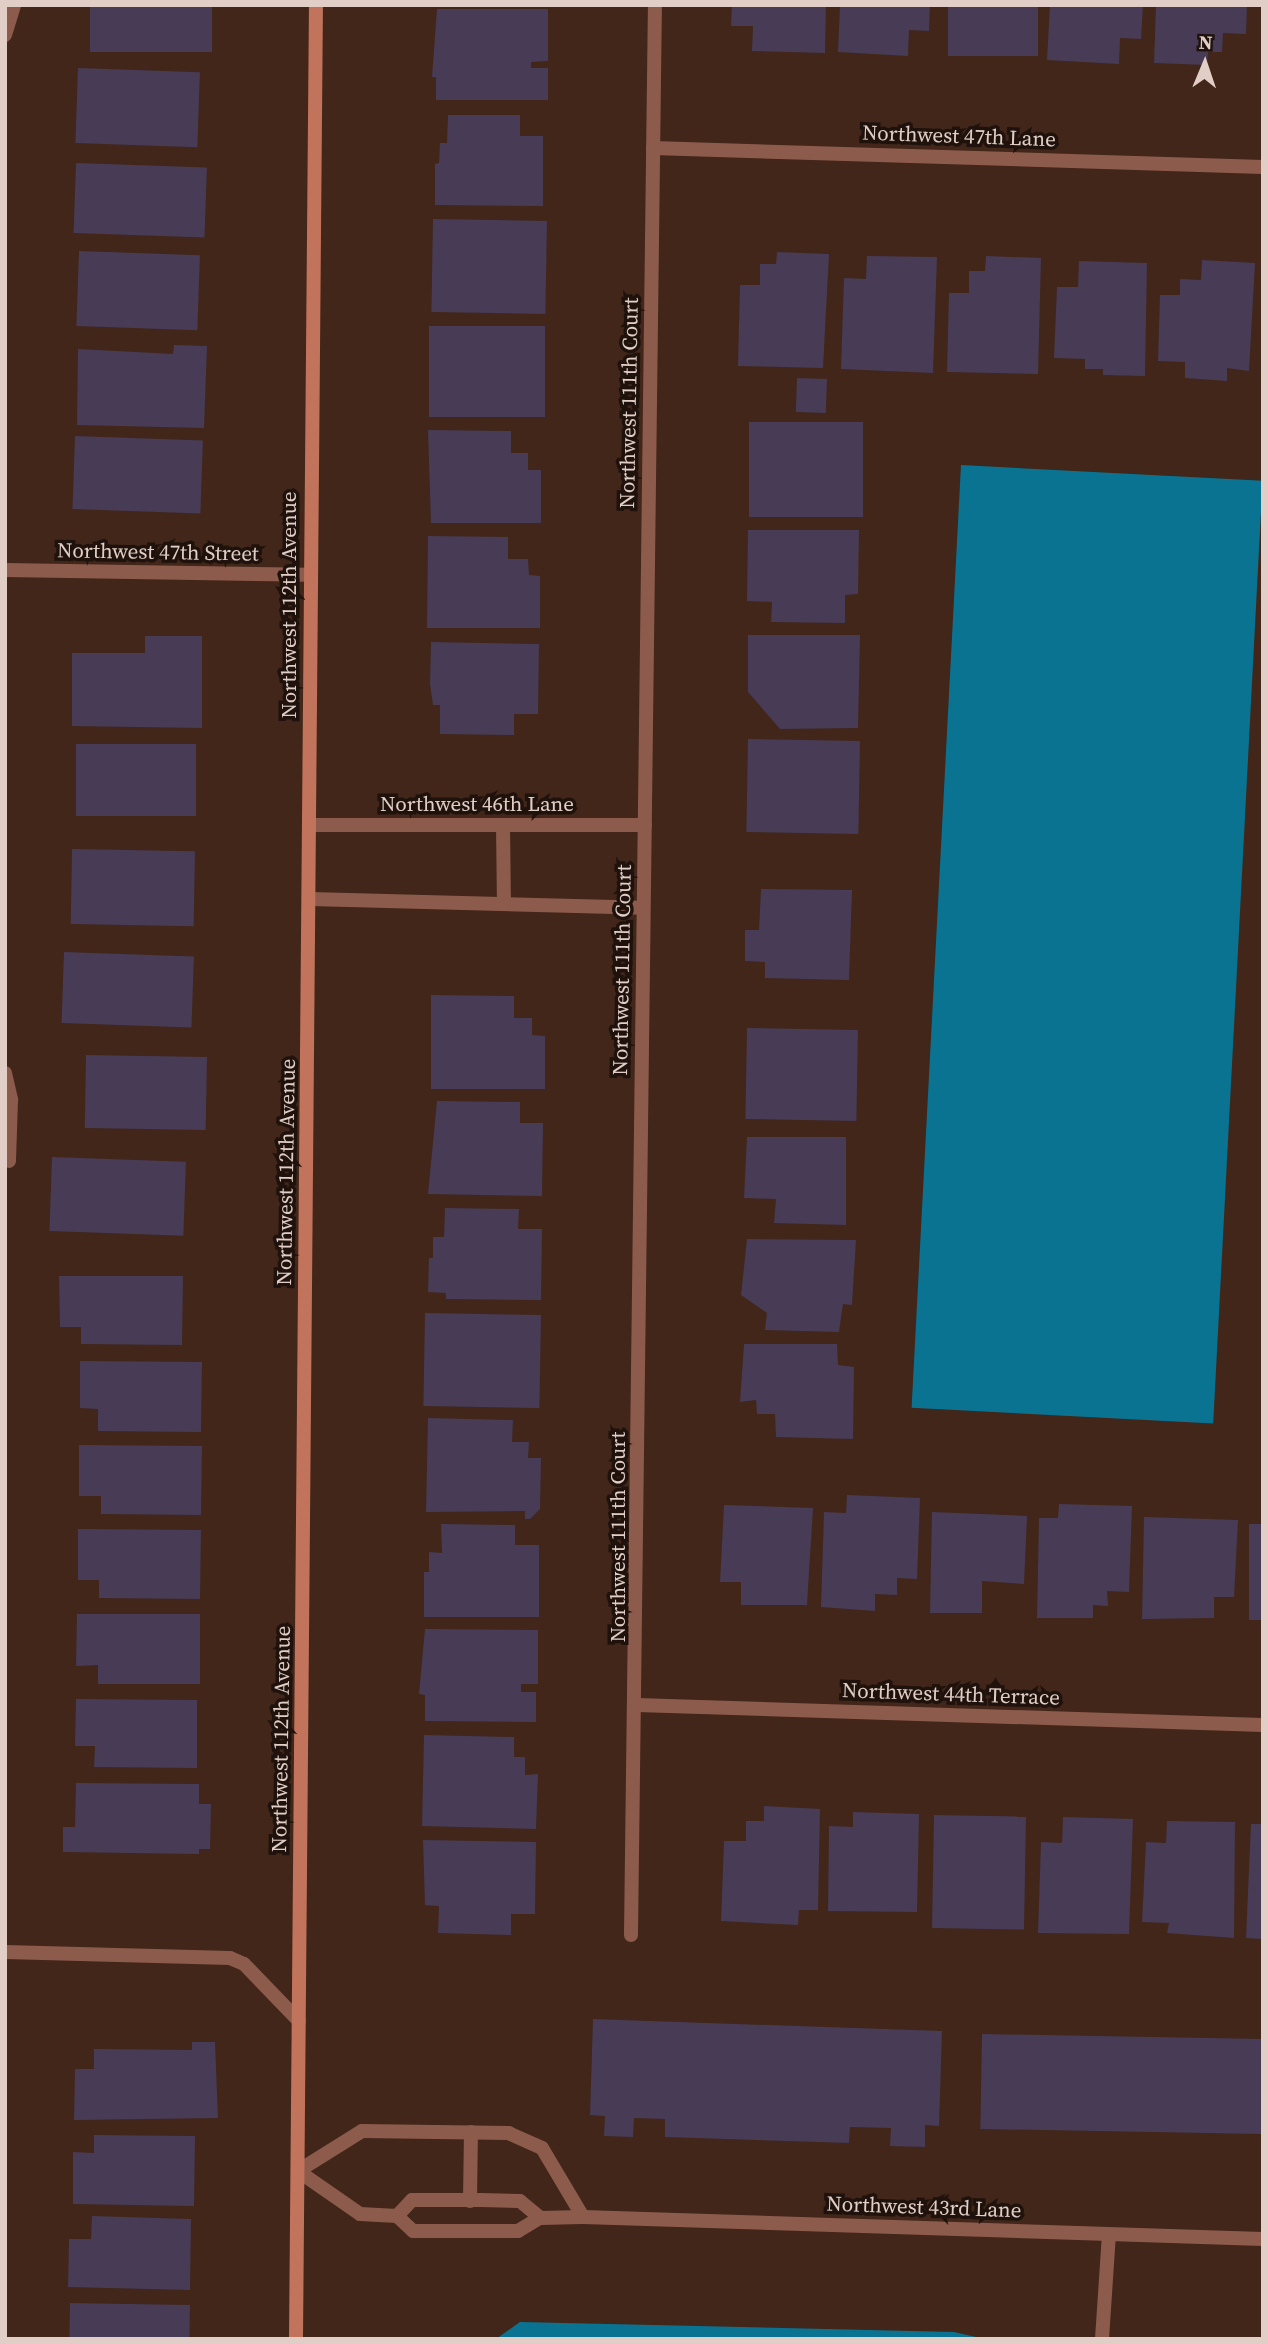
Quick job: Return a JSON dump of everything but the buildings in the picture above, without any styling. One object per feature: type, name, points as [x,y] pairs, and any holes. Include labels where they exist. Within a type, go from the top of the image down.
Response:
[{"type":"street","points":[[5,35],[15,5]]},
{"type":"street","name":"Northwest 112th Avenue","points":[[296,2339],[316,5]]},
{"type":"street","name":"Northwest 111th Court","points":[[631,1935],[637,1705],[643,908],[655,5]]},
{"type":"street","name":"Northwest 47th Lane","points":[[653,148],[1263,167]]},
{"type":"street","name":"Northwest 47th Street","points":[[5,570],[310,575]]},
{"type":"street","name":"Northwest 46th Lane","points":[[310,825],[645,825]]},
{"type":"street","points":[[503,825],[504,904]]},
{"type":"street","points":[[310,899],[643,908]]},
{"type":"street","points":[[5,1073],[11,1100],[9,1161]]},
{"type":"street","name":"Northwest 44th Terrace","points":[[637,1705],[1263,1725]]},
{"type":"street","points":[[5,1952],[230,1958],[244,1964],[299,2021]]},
{"type":"street","points":[[298,2171],[362,2131],[509,2133],[541,2148],[583,2217]]},
{"type":"street","points":[[470,2201],[471,2132]]},
{"type":"street","name":"Northwest 43rd Lane","points":[[298,2171],[360,2214],[397,2216],[413,2231],[518,2231],[540,2218],[583,2217],[1263,2239]]},
{"type":"street","points":[[397,2216],[412,2200],[520,2201],[540,2218]]},
{"type":"street","points":[[1102,2339],[1110,2234]]},
{"type":"water","points":[[961,465],[1263,481],[1213,1424],[912,1408]]},
{"type":"water","points":[[520,2322],[954,2332],[985,2339],[496,2339]]}]
